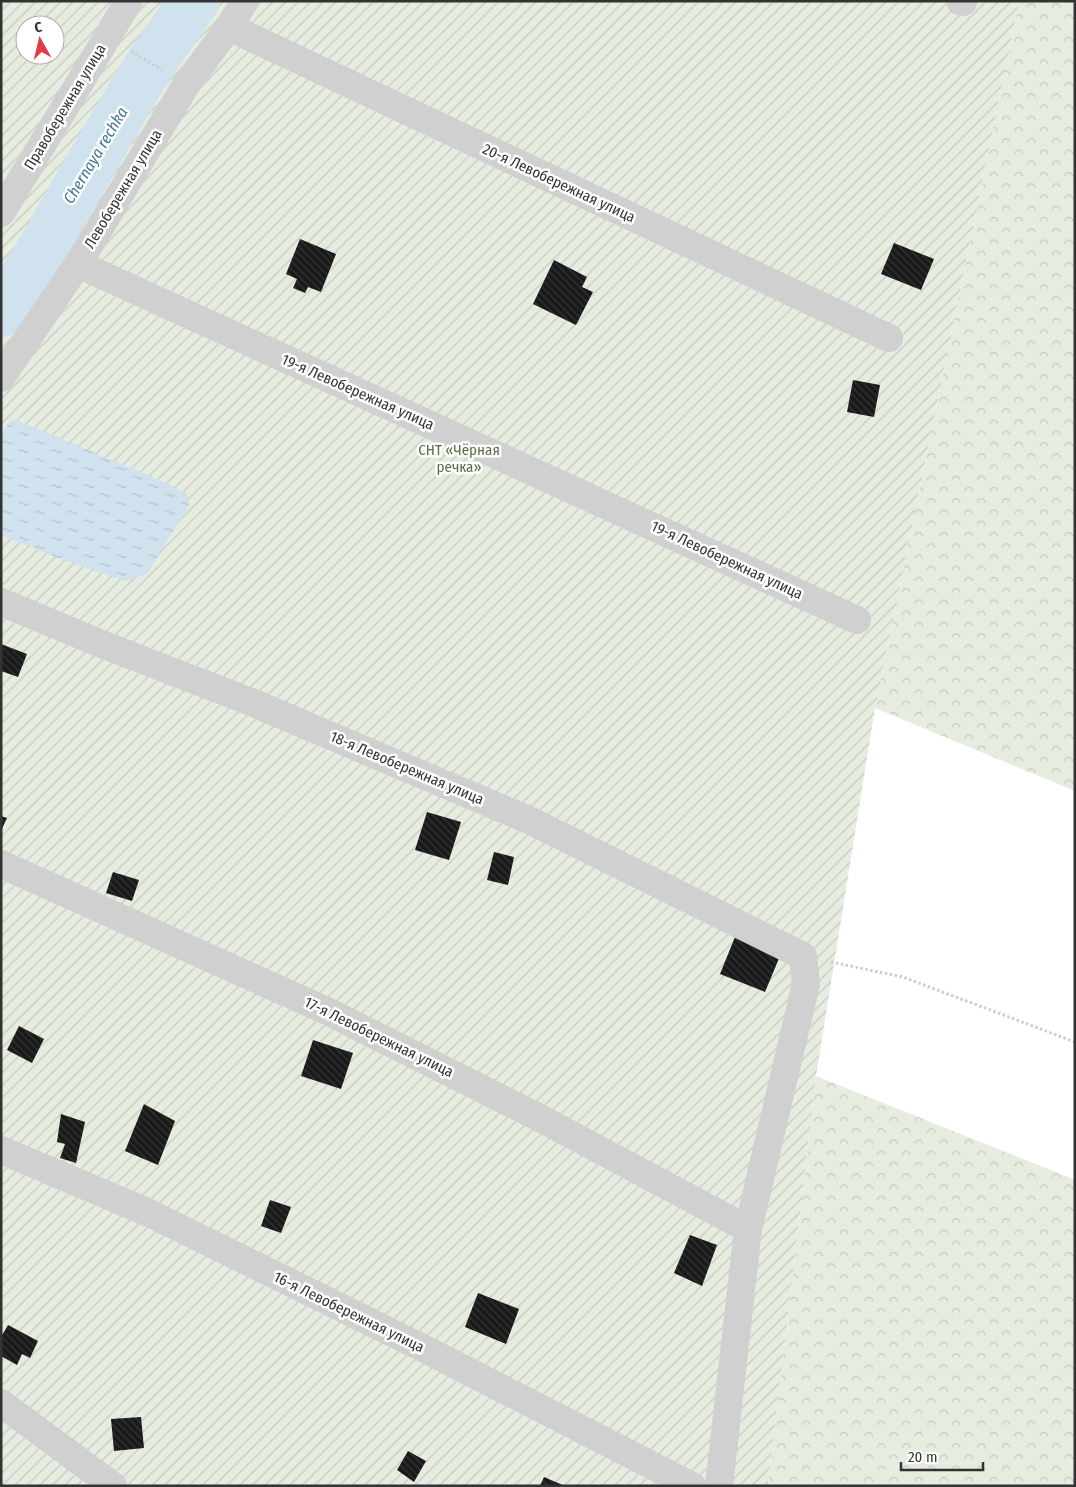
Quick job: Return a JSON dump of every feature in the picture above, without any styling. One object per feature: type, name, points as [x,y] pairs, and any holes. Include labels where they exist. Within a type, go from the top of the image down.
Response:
[{"type":"street","name":"Правобережная улица","points":[[1,213],[129,1]]},
{"type":"street","name":"Левобережная улица","points":[[1,378],[78,264],[186,86],[229,27],[245,1]]},
{"type":"street","name":"20-я Левобережная улица","points":[[229,27],[889,338]]},
{"type":"street","name":"19-я Левобережная улица","points":[[78,264],[857,620]]},
{"type":"street","name":"18-я Левобережная улица","points":[[1,602],[104,645],[251,702],[529,820],[803,956]]},
{"type":"street","name":"17-я Левобережная улица","points":[[1,864],[327,1011],[538,1116],[748,1229]]},
{"type":"street","points":[[719,1486],[748,1229],[806,984],[803,956]]},
{"type":"street","name":"16-я Левобережная улица","points":[[1,1150],[166,1222],[419,1346],[692,1486]]},
{"type":"street","points":[[1,1403],[113,1486]]},
{"type":"path","points":[[107,36],[186,86]]},
{"type":"path","points":[[803,956],[903,977],[1075,1042]]},
{"type":"green space","name":"СНТ «Чёрная речка»","points":[[1,1],[1019,1],[875,708],[816,1076],[768,1486],[1,1486]]},
{"type":"green space","points":[[1019,1],[1075,1],[1075,791],[875,708]]},
{"type":"green space","points":[[816,1076],[1075,1180],[1075,1486],[768,1486]]},
{"type":"water","points":[[14,419],[169,484],[187,494],[190,503],[147,574],[125,581],[53,556],[1,535],[1,437],[6,426]]},
{"type":"building","points":[[300,239],[336,254],[321,292],[308,287],[305,293],[293,288],[297,279],[286,274]]},
{"type":"building","points":[[894,243],[934,259],[921,290],[881,274]]},
{"type":"building","points":[[554,260],[587,277],[582,287],[593,292],[576,325],[533,304]]},
{"type":"building","points":[[853,380],[880,385],[874,417],[847,412]]},
{"type":"building","points":[[1,644],[27,654],[18,677],[1,671]]},
{"type":"building","points":[[427,812],[461,822],[449,860],[415,850]]},
{"type":"building","points":[[1,816],[7,818],[1,831]]},
{"type":"building","points":[[494,852],[514,857],[508,885],[487,880]]},
{"type":"building","points":[[113,872],[139,880],[132,901],[106,893]]},
{"type":"building","points":[[735,937],[780,956],[765,992],[720,974]]},
{"type":"building","points":[[19,1026],[44,1039],[32,1063],[7,1050]]},
{"type":"building","points":[[313,1040],[353,1053],[341,1089],[301,1076]]},
{"type":"building","points":[[144,1104],[175,1121],[158,1165],[125,1151]]},
{"type":"building","points":[[61,1114],[85,1122],[76,1163],[60,1158],[65,1144],[57,1142]]},
{"type":"building","points":[[270,1200],[291,1207],[281,1233],[261,1226]]},
{"type":"building","points":[[690,1235],[717,1245],[702,1286],[674,1273]]},
{"type":"building","points":[[478,1293],[519,1309],[506,1344],[465,1327]]},
{"type":"building","points":[[8,1325],[38,1341],[30,1358],[22,1354],[17,1365],[1,1356],[1,1337]]},
{"type":"building","points":[[141,1417],[144,1448],[114,1451],[111,1419]]},
{"type":"building","points":[[408,1451],[426,1461],[414,1482],[397,1470]]},
{"type":"building","points":[[544,1477],[565,1486],[540,1486]]},
{"type":"waterway","name":"Chernaya rechka","points":[[1,312],[35,261],[141,78],[194,1]]}]
